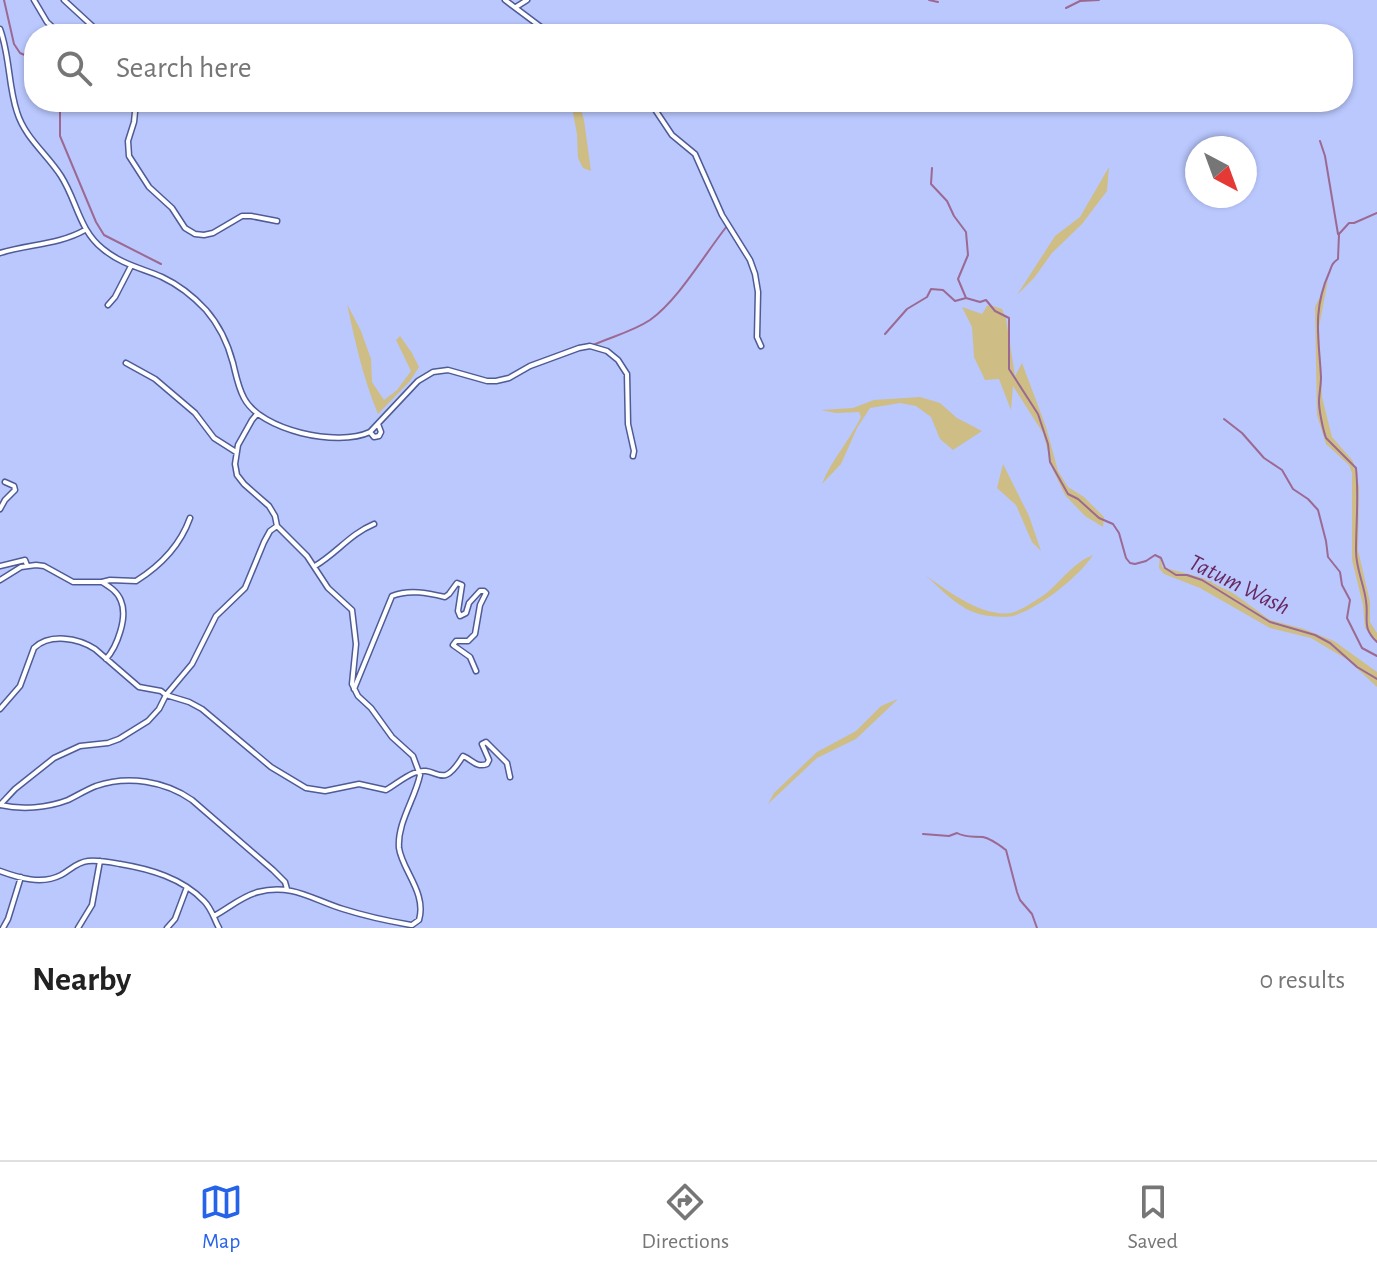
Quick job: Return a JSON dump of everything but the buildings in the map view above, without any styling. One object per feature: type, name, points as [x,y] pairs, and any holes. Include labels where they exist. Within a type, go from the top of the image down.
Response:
[{"type":"street","points":[[34,0],[49,24]]},
{"type":"street","points":[[64,0],[90,24]]},
{"type":"street","points":[[505,0],[539,24]]},
{"type":"street","points":[[516,7],[527,0]]},
{"type":"street","points":[[0,29],[20,122],[61,176],[85,230],[108,254],[172,282],[192,296],[218,327],[228,346],[244,399],[257,414],[319,437],[356,437],[370,432],[418,381],[433,372],[448,370],[496,381],[590,346],[613,355],[627,374],[628,424],[633,456]]},
{"type":"street","points":[[135,112],[128,141],[129,156],[149,187],[172,208],[185,228],[204,235],[242,216],[277,221]]},
{"type":"street","points":[[657,112],[672,135],[695,154],[722,215],[750,260],[758,292],[757,337],[761,346]]},
{"type":"street","points":[[0,253],[19,247],[50,244],[85,230]]},
{"type":"street","points":[[108,305],[131,266]]},
{"type":"street","points":[[126,363],[155,379],[195,413],[214,438],[236,452]]},
{"type":"street","points":[[214,916],[254,893],[287,889],[340,909],[412,926],[421,917],[415,884],[399,847],[401,832],[420,780],[419,771],[413,756],[392,737],[354,689],[356,644],[353,613],[328,588],[305,553],[277,526],[271,508],[237,475],[236,452],[257,414]]},
{"type":"street","points":[[370,432],[374,437],[379,436],[378,424]]},
{"type":"street","points":[[0,509],[15,490],[14,486],[5,482]]},
{"type":"street","points":[[0,580],[27,565],[44,566],[73,582],[136,581],[167,556],[190,518]]},
{"type":"street","points":[[314,566],[359,530],[374,524]]},
{"type":"street","points":[[0,805],[54,758],[80,746],[119,739],[142,726],[159,709],[166,695],[192,664],[216,616],[245,588],[264,542],[277,526]]},
{"type":"street","points":[[0,566],[25,560],[27,565]]},
{"type":"street","points":[[102,582],[117,594],[123,607],[119,636],[105,659]]},
{"type":"street","points":[[354,689],[392,596],[409,592],[445,597],[457,583],[462,585],[460,616],[466,613],[469,603],[480,591],[486,593],[480,605],[475,634],[468,641],[456,641],[453,645],[470,657],[476,671]]},
{"type":"street","points":[[0,709],[20,686],[34,648],[38,643],[53,638],[81,642],[95,649],[139,687],[161,691],[202,709],[271,767],[306,788],[320,791],[359,784],[386,790],[419,771],[448,775],[455,771],[463,756],[478,766],[487,764],[489,760],[482,744],[486,742],[507,763],[510,777]]},
{"type":"street","points":[[0,805],[28,807],[54,804],[113,782],[137,780],[158,784],[192,800],[273,870],[285,882],[287,889]]},
{"type":"street","points":[[78,928],[92,905],[100,861]]},
{"type":"street","points":[[0,871],[46,880],[83,862],[100,861],[156,872],[187,887],[203,900],[211,908],[219,928]]},
{"type":"street","points":[[3,928],[21,877]]},
{"type":"street","points":[[167,928],[175,919],[187,887]]},
{"type":"shaded area","points":[[573,112],[582,112],[591,171],[583,168],[578,158]]},
{"type":"shaded area","points":[[1109,167],[1107,191],[1082,224],[1052,253],[1017,295],[1055,236],[1080,217]]},
{"type":"shaded area","points":[[1328,280],[1319,327],[1322,397],[1332,437],[1353,461],[1359,486],[1358,550],[1370,602],[1370,622],[1377,633],[1377,642],[1365,628],[1352,560],[1352,473],[1349,465],[1326,444],[1317,415],[1315,307]]},
{"type":"shaded area","points":[[347,304],[371,359],[372,382],[384,400],[397,390],[411,371],[396,340],[400,336],[419,367],[410,381],[378,414],[356,346]]},
{"type":"shaded area","points":[[990,305],[1002,309],[1006,318],[1015,376],[1022,363],[1046,427],[1058,471],[1068,487],[1084,497],[1104,517],[1103,527],[1085,516],[1065,495],[1053,470],[1043,433],[1013,386],[1011,410],[999,379],[985,380],[974,357],[972,327],[962,307],[982,314]]},
{"type":"shaded area","points":[[920,397],[940,403],[957,418],[982,431],[953,450],[940,439],[931,417],[916,406],[900,403],[870,408],[841,464],[822,484],[861,417],[859,412],[821,410],[853,408],[874,400]]},
{"type":"shaded area","points":[[1003,464],[1029,516],[1041,551],[1032,542],[1016,505],[997,488]]},
{"type":"shaded area","points":[[1160,554],[1162,567],[1218,582],[1270,620],[1334,641],[1377,672],[1377,687],[1348,660],[1311,638],[1270,628],[1200,588],[1164,574],[1159,568]]},
{"type":"shaded area","points":[[1093,555],[1057,591],[1010,617],[983,615],[969,610],[925,575],[977,607],[1011,613],[1041,597],[1075,566]]},
{"type":"shaded area","points":[[898,699],[856,739],[817,758],[768,804],[774,793],[817,752],[856,731],[881,706]]},
{"type":"waterway","points":[[4,0],[14,44],[24,55]]},
{"type":"waterway","points":[[929,0],[938,2]]},
{"type":"waterway","points":[[1066,8],[1080,1],[1099,0]]},
{"type":"waterway","points":[[60,112],[60,136],[104,235],[161,264]]},
{"type":"waterway","points":[[1320,141],[1338,234]]},
{"type":"waterway","name":"Tatum Wash","points":[[932,168],[931,184],[947,201],[966,232],[968,255],[958,279],[966,298],[980,302],[986,300],[995,311],[1009,318],[1009,369],[1038,414],[1048,444],[1050,462],[1068,494],[1099,518],[1113,524],[1130,563],[1146,561],[1155,555],[1161,558],[1165,568],[1176,575],[1202,580],[1270,622],[1315,635],[1330,643],[1357,667],[1377,679]]},
{"type":"waterway","points":[[1377,213],[1349,223],[1339,234],[1338,259],[1332,265],[1318,313],[1321,420],[1326,438],[1356,468],[1356,558],[1366,601],[1367,627],[1377,642]]},
{"type":"waterway","points":[[591,346],[636,328],[661,311],[727,226]]},
{"type":"waterway","points":[[885,334],[907,309],[927,297],[931,289],[943,290],[955,301],[966,298]]},
{"type":"waterway","points":[[1224,419],[1242,433],[1264,458],[1282,470],[1293,489],[1318,510],[1328,557],[1340,572],[1342,585],[1350,600],[1347,618],[1362,648],[1377,656]]},
{"type":"waterway","points":[[923,834],[949,836],[957,833],[983,837],[1006,850],[1020,900],[1032,914],[1037,928]]}]
